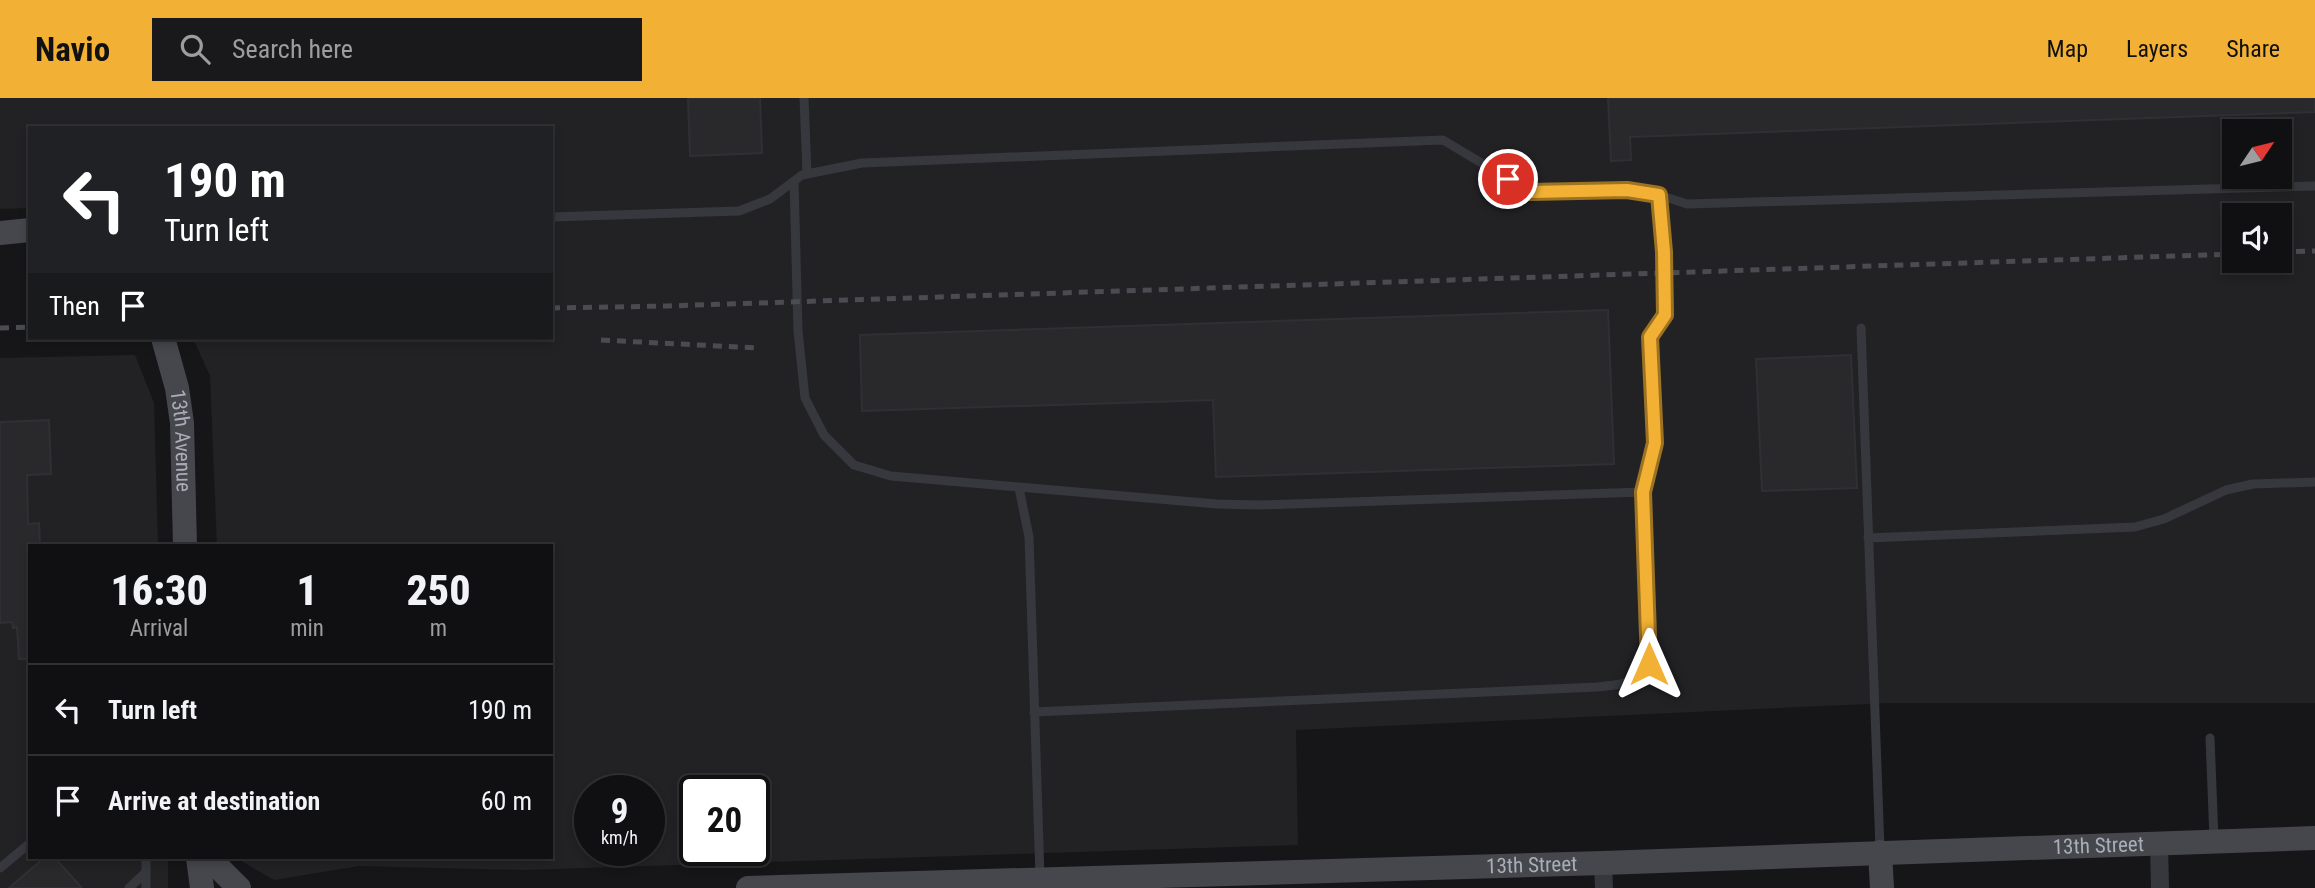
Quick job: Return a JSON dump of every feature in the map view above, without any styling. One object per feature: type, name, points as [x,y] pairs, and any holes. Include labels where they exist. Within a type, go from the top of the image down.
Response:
[{"type":"street","points":[[0,233],[28,230]]},
{"type":"street","name":"13th Avenue","points":[[164,340],[175,379],[182,423],[185,544]]},
{"type":"street","name":"13th Street","points":[[748,888],[1604,876],[1880,852],[2315,838]]},
{"type":"street","points":[[2159,842],[2160,888]]},
{"type":"street","points":[[1880,852],[1882,888]]},
{"type":"street","points":[[198,859],[202,888]]},
{"type":"street","points":[[210,859],[239,888]]},
{"type":"lane","points":[[804,98],[807,174]]},
{"type":"lane","points":[[553,217],[739,211],[770,200],[807,174],[862,163],[1443,140],[1530,192],[1627,190],[1659,195],[1687,204],[2315,187]]},
{"type":"lane","points":[[794,181],[798,321],[806,398],[824,435],[854,464],[891,476],[1217,504],[1259,505],[1643,492]]},
{"type":"lane","points":[[1034,712],[1583,688],[1631,682],[1642,675],[1649,664],[1650,650],[1643,492],[1655,443],[1650,337],[1665,315],[1664,252],[1659,195]]},
{"type":"lane","points":[[1861,328],[1880,852]]},
{"type":"lane","points":[[1868,538],[2135,527],[2164,519],[2227,491],[2253,484],[2315,482]]},
{"type":"lane","points":[[1019,488],[1029,537],[1041,884]]},
{"type":"lane","points":[[2210,738],[2214,841]]},
{"type":"lane","points":[[0,868],[28,845]]},
{"type":"lane","points":[[146,859],[146,888]]},
{"type":"lane","points":[[129,888],[145,873]]},
{"type":"shaded area","points":[[0,98],[2315,98],[2315,703],[1890,703],[1296,730],[1298,845],[770,862],[770,775],[679,775],[679,865],[665,865],[665,775],[574,775],[574,866],[648,866],[524,870],[359,866],[274,880],[242,859],[553,859],[553,544],[217,544],[210,376],[194,340],[553,340],[553,126],[28,126],[28,208],[0,209]]},
{"type":"shaded area","points":[[135,355],[154,403],[158,544],[28,544],[28,859],[168,859],[168,888],[0,888],[0,358]]},
{"type":"building","points":[[688,98],[760,98],[762,153],[690,156]]},
{"type":"building","points":[[1608,98],[2315,98],[2315,112],[1630,137],[1631,160],[1611,161]]},
{"type":"building","points":[[1608,310],[1614,464],[1216,477],[1213,400],[862,411],[860,335]]},
{"type":"building","points":[[1851,355],[1857,488],[1762,491],[1756,359]]},
{"type":"building","points":[[49,420],[51,474],[27,475],[28,524],[39,523],[40,544],[28,544],[28,659],[19,659],[17,627],[13,628],[12,622],[0,623],[0,422]]},
{"type":"building","points":[[43,859],[56,859],[82,888],[9,888]]},
{"type":"railway","points":[[2292,252],[2315,251]]},
{"type":"railway","points":[[553,308],[2222,254]]},
{"type":"railway","points":[[0,328],[28,327]]},
{"type":"railway","points":[[601,340],[758,348]]},
{"type":"route","points":[[1508,179],[1530,192],[1627,190],[1659,195],[1664,252],[1665,315],[1650,337],[1655,443],[1643,492],[1649,664]]}]
